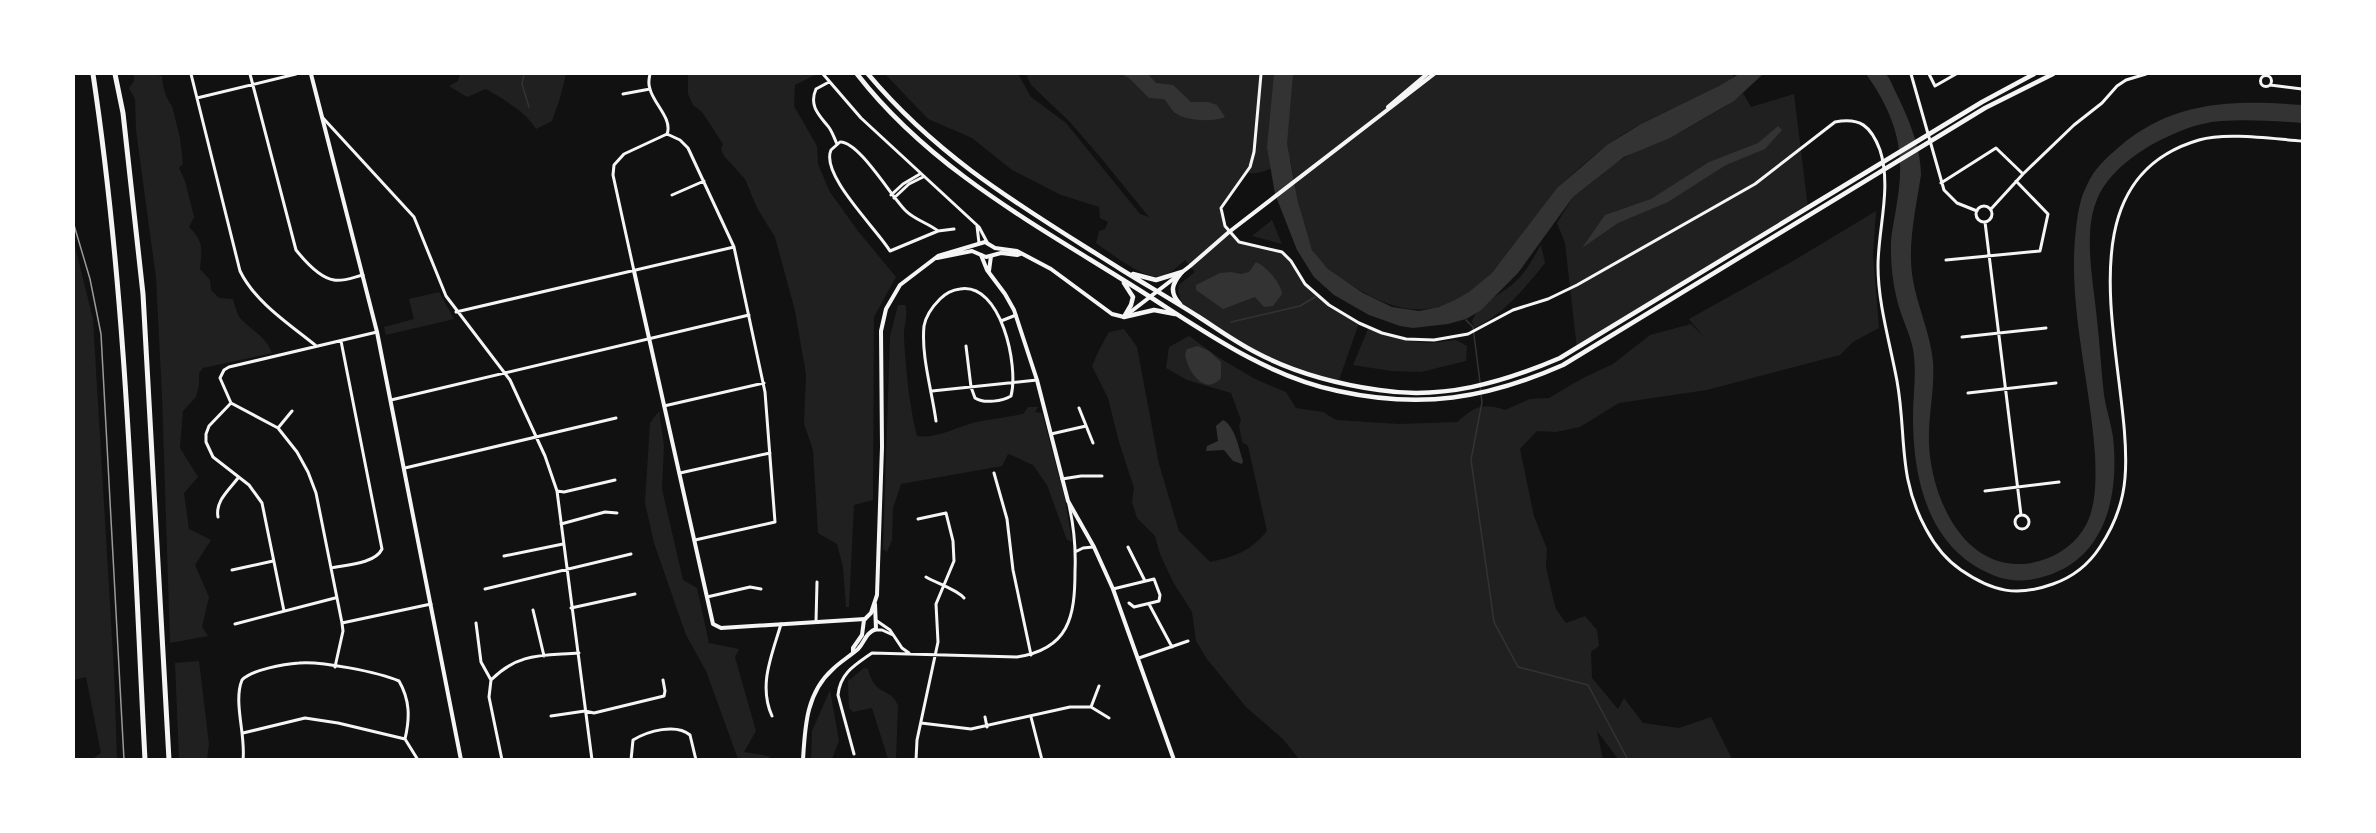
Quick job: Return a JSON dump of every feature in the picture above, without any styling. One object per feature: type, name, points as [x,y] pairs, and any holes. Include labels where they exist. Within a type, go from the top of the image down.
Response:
[{"type":"highway","points":[[93,74],[111,195],[118,281],[146,759]]},
{"type":"highway","points":[[115,74],[123,113],[143,294],[169,759]]},
{"type":"highway","points":[[857,74],[912,134],[986,194],[1267,368],[1303,382],[1337,391],[1379,398],[1418,401],[1454,398],[1509,387],[1581,356],[1985,108],[2053,74]]},
{"type":"highway","points":[[868,74],[913,123],[970,172],[1257,353],[1307,374],[1338,383],[1381,391],[1419,393],[1455,391],[1510,378],[1578,349],[1871,169],[2034,74]]},
{"type":"highway","points":[[1124,271],[1152,280],[1164,279],[1182,272]]},
{"type":"highway","points":[[1182,272],[1172,286],[1172,290],[1174,298],[1184,308]]},
{"type":"highway","points":[[1120,278],[1131,290],[1133,297],[1124,316]]},
{"type":"highway","points":[[1124,316],[1154,310],[1178,315]]},
{"type":"main road","points":[[311,74],[363,275],[392,400],[461,759]]},
{"type":"main road","points":[[803,759],[808,708],[813,696],[825,677],[858,648],[877,627],[875,604],[882,447],[881,331],[892,297],[900,285],[914,272],[945,253],[987,242],[992,247],[1017,251],[1051,269],[1112,314],[1124,316],[1151,297],[1427,74]]},
{"type":"main road","points":[[1385,110],[1434,74]]},
{"type":"main road","points":[[978,244],[979,254],[1007,296],[1016,315],[1037,380],[1068,501],[1094,547],[1113,589],[1174,759]]},
{"type":"main road","points":[[989,271],[992,247]]},
{"type":"main road","points":[[937,258],[968,252],[986,257],[1020,254]]},
{"type":"main road","points":[[634,271],[713,624],[717,627],[853,620],[868,617],[874,617],[877,621]]},
{"type":"main road","points":[[853,652],[875,604]]},
{"type":"main road","points":[[853,620],[866,630],[872,631]]},
{"type":"street","points":[[191,74],[240,271],[258,296],[316,346]]},
{"type":"street","points":[[250,74],[296,250],[309,264],[330,279],[339,280],[363,275]]},
{"type":"street","points":[[197,98],[296,74]]},
{"type":"street","points":[[634,271],[614,175],[614,165],[624,154],[667,134],[669,130],[650,89],[650,74]]},
{"type":"street","points":[[823,74],[853,110],[981,229],[987,242]]},
{"type":"street","points":[[1261,74],[1254,152],[1250,167],[1221,208],[1221,214],[1229,232],[1243,244],[1282,252],[1291,261],[1305,284],[1324,301],[1359,323],[1382,333],[1406,339],[1434,340],[1467,334],[1513,310],[1548,299],[1755,184],[1834,122],[1846,120],[1859,122],[1868,128],[1877,143],[1884,174],[1878,268],[1900,402],[1907,482],[1912,500],[1940,552],[1953,564],[1987,586],[2004,591],[2040,589],[2073,575],[2095,554],[2112,526],[2122,498],[2125,449],[2112,333],[2110,284],[2113,244],[2120,212],[2138,177],[2165,154],[2202,139],[2219,137],[2302,141]]},
{"type":"street","points":[[1911,74],[1941,183],[1950,198],[1977,211]]},
{"type":"street","points":[[1929,74],[1935,86],[1956,74]]},
{"type":"street","points":[[1991,209],[2023,174],[2120,84],[2146,74]]},
{"type":"street","points":[[2258,74],[2265,87],[2270,85],[2302,89]]},
{"type":"street","points":[[2261,78],[2269,77],[2270,85]]},
{"type":"street","points":[[829,82],[816,89],[813,103],[818,116],[828,126],[837,144]]},
{"type":"street","points":[[623,94],[650,89]]},
{"type":"street","points":[[323,118],[412,213],[446,296],[515,389],[549,465],[557,491],[592,759]]},
{"type":"street","points":[[667,134],[685,143],[734,247],[764,383],[775,522],[695,540]]},
{"type":"street","points":[[938,231],[908,213],[892,196],[878,174],[844,141],[837,144],[829,154],[832,168],[843,188],[890,251],[938,231],[954,229]]},
{"type":"street","points":[[1941,183],[1996,148],[2023,174]]},
{"type":"street","points":[[892,196],[903,184],[922,175]]},
{"type":"street","points":[[672,195],[704,181]]},
{"type":"street","points":[[1946,260],[2040,251],[2048,214],[2016,182]]},
{"type":"street","points":[[1977,211],[1984,206],[1991,209]]},
{"type":"street","points":[[1985,222],[1992,216],[1991,209]]},
{"type":"street","points":[[1977,211],[1978,219],[1985,222]]},
{"type":"street","points":[[1985,222],[2021,515]]},
{"type":"street","points":[[977,226],[978,244]]},
{"type":"street","points":[[456,312],[734,247]]},
{"type":"street","points":[[936,421],[924,334],[929,313],[941,298],[952,291],[973,288],[982,294],[995,310],[1008,345],[1013,383],[1012,393],[1008,398],[981,402],[976,399],[971,387],[966,346]]},
{"type":"street","points":[[392,400],[749,315]]},
{"type":"street","points":[[1001,321],[1016,315]]},
{"type":"street","points":[[1962,337],[2046,328]]},
{"type":"street","points":[[335,667],[343,631],[312,481],[297,452],[278,428],[231,403],[221,382],[221,373],[229,367],[377,332]]},
{"type":"street","points":[[331,568],[372,559],[381,553],[382,546],[341,341]]},
{"type":"street","points":[[932,391],[1037,380]]},
{"type":"street","points":[[664,406],[764,383]]},
{"type":"street","points":[[1968,393],[2056,383]]},
{"type":"street","points":[[231,403],[206,430],[208,447],[213,457],[249,485],[262,503],[284,611]]},
{"type":"street","points":[[1079,408],[1093,442]]},
{"type":"street","points":[[278,428],[292,411]]},
{"type":"street","points":[[405,468],[616,418]]},
{"type":"street","points":[[1051,434],[1086,426]]},
{"type":"street","points":[[680,473],[770,453]]},
{"type":"street","points":[[994,473],[1007,519],[1013,570],[1031,655]]},
{"type":"street","points":[[1062,479],[1102,476]]},
{"type":"street","points":[[218,517],[218,504],[238,478]]},
{"type":"street","points":[[557,491],[564,492],[615,480]]},
{"type":"street","points":[[1985,490],[2060,482]]},
{"type":"street","points":[[854,754],[838,694],[839,687],[844,675],[872,653],[999,658],[1031,655],[1057,640],[1068,624],[1075,600],[1074,528],[1068,501]]},
{"type":"street","points":[[561,524],[605,512],[616,513]]},
{"type":"street","points":[[916,759],[938,642],[936,604],[954,561],[953,541],[946,513],[918,519]]},
{"type":"street","points":[[2021,515],[2027,517],[2029,522],[2028,526],[2021,529],[2016,525],[2015,520],[2021,515]]},
{"type":"street","points":[[504,556],[563,544]]},
{"type":"street","points":[[1128,546],[1145,581]]},
{"type":"street","points":[[1075,552],[1086,547],[1094,547]]},
{"type":"street","points":[[485,590],[631,554]]},
{"type":"street","points":[[232,570],[273,561]]},
{"type":"street","points":[[926,577],[961,594],[964,598]]},
{"type":"street","points":[[1113,589],[1154,579],[1161,598],[1158,601],[1134,607],[1129,603]]},
{"type":"street","points":[[816,622],[817,582]]},
{"type":"street","points":[[707,597],[750,587],[761,589]]},
{"type":"street","points":[[571,608],[635,594]]},
{"type":"street","points":[[235,624],[335,598]]},
{"type":"street","points":[[342,623],[431,604]]},
{"type":"street","points":[[1149,604],[1172,647]]},
{"type":"street","points":[[533,610],[544,656]]},
{"type":"street","points":[[877,621],[890,630],[902,648],[910,653]]},
{"type":"street","points":[[476,623],[481,662],[491,680],[489,698],[502,759]]},
{"type":"street","points":[[772,716],[765,697],[764,685],[781,624]]},
{"type":"street","points":[[872,631],[882,630],[893,635]]},
{"type":"street","points":[[1139,658],[1188,641]]},
{"type":"street","points":[[491,680],[513,662],[579,653]]},
{"type":"street","points":[[243,759],[239,697],[242,680],[251,674],[299,663],[335,667],[399,681],[406,696],[409,715],[405,739],[418,759]]},
{"type":"street","points":[[551,716],[585,711],[594,713],[664,696],[663,680]]},
{"type":"street","points":[[1091,707],[1099,686]]},
{"type":"street","points":[[921,723],[956,729],[987,726],[1070,707],[1091,707],[1109,718]]},
{"type":"street","points":[[985,717],[987,726]]},
{"type":"street","points":[[1031,717],[1042,759]]},
{"type":"street","points":[[243,733],[305,718],[338,723],[405,739]]},
{"type":"street","points":[[631,759],[633,740],[639,736],[669,729],[686,732],[693,741],[696,759]]},
{"type":"shaded area","points":[[134,74],[162,76],[180,138],[183,164],[179,168],[185,181],[194,217],[189,227],[200,241],[200,269],[210,280],[211,290],[219,298],[233,299],[241,319],[263,339],[272,353],[203,368],[199,373],[196,397],[183,411],[180,448],[198,477],[184,493],[189,529],[211,540],[195,565],[209,597],[202,627],[208,636],[170,643],[156,278],[136,130],[135,99],[129,88],[134,81]]},
{"type":"shaded area","points":[[460,74],[566,74],[552,121],[536,129],[520,112],[486,89],[467,97],[449,86],[458,81]]},
{"type":"shaded area","points":[[688,74],[817,74],[795,85],[794,106],[817,146],[818,164],[830,192],[858,231],[896,277],[874,317],[873,500],[854,505],[849,607],[846,607],[843,567],[837,544],[818,533],[813,450],[804,424],[806,374],[795,311],[775,237],[757,208],[745,179],[724,156],[721,149],[723,144],[702,112],[693,105],[688,94]]},
{"type":"shaded area","points":[[885,74],[1018,74],[1031,97],[1066,123],[1140,214],[1149,217],[1069,121],[1031,85],[1026,74],[1732,74],[1734,77],[1711,91],[1641,124],[1601,150],[1554,193],[1492,273],[1475,288],[1440,306],[1423,309],[1388,304],[1369,296],[1324,265],[1313,251],[1304,230],[1290,159],[1264,171],[1247,173],[1221,208],[1232,236],[1240,242],[1275,249],[1285,255],[1300,279],[1313,292],[1335,309],[1359,323],[1338,383],[1257,353],[1184,308],[1178,292],[1179,285],[1195,272],[1185,260],[1162,276],[1147,274],[1128,265],[1096,243],[1099,231],[1105,229],[1108,222],[1100,218],[1099,207],[1061,195],[1012,170],[972,138],[928,119]]},
{"type":"shaded area","points":[[1121,74],[1148,74],[1156,83],[1173,85],[1191,102],[1208,102],[1217,105],[1225,117],[1201,120],[1182,116],[1173,111],[1164,99],[1149,98],[1129,78]]},
{"type":"shaded area","points":[[1274,74],[1293,74],[1287,144],[1298,202],[1312,250],[1328,269],[1363,293],[1392,307],[1419,311],[1439,307],[1455,300],[1492,273],[1557,188],[1607,145],[1641,124],[1739,74],[1763,74],[1734,101],[1670,138],[1624,157],[1573,197],[1518,273],[1480,311],[1466,319],[1448,324],[1413,328],[1369,315],[1334,295],[1314,277],[1297,250],[1275,194],[1267,147]]},
{"type":"shaded area","points":[[1866,74],[1886,74],[1889,78],[1915,137],[1918,150],[1921,175],[1913,224],[1911,262],[1914,285],[1933,361],[1929,444],[1935,483],[1952,522],[1964,538],[1979,551],[1996,560],[2016,564],[2035,562],[2054,556],[2070,545],[2088,522],[2093,503],[2095,454],[2074,285],[2074,256],[2080,206],[2093,174],[2110,155],[2140,131],[2183,112],[2206,106],[2229,104],[2302,105],[2302,123],[2221,121],[2193,126],[2176,133],[2151,145],[2126,162],[2105,184],[2100,193],[2092,215],[2090,261],[2104,395],[2113,437],[2114,478],[2106,518],[2097,536],[2086,551],[2071,564],[2052,574],[2021,581],[1994,576],[1975,566],[1958,553],[1944,537],[1933,520],[1925,500],[1919,480],[1914,438],[1913,349],[1893,280],[1891,239],[1899,184],[1899,150],[1885,105]]},
{"type":"shaded area","points":[[1743,93],[1751,107],[1794,94],[1808,208],[1577,349],[1565,243],[1557,223],[1573,197],[1617,162],[1642,148],[1679,133],[1726,106]]},
{"type":"shaded area","points":[[1778,126],[1782,130],[1765,149],[1726,165],[1668,202],[1618,223],[1582,248],[1605,215],[1651,199],[1709,162],[1758,143]]},
{"type":"shaded area","points":[[1876,211],[1873,255],[1879,328],[1853,342],[1840,355],[1707,390],[1619,403],[1580,427],[1556,432],[1537,431],[1520,449],[1534,516],[1547,549],[1546,567],[1556,609],[1566,623],[1585,616],[1597,630],[1599,646],[1591,652],[1592,678],[1618,709],[1624,698],[1643,723],[1679,728],[1711,717],[1732,759],[1618,759],[1597,731],[1603,759],[1299,759],[1283,739],[1246,707],[1207,659],[1196,641],[1192,612],[1173,582],[1160,554],[1155,536],[1137,518],[1132,502],[1134,488],[1108,398],[1092,366],[1109,332],[1124,329],[1137,347],[1159,464],[1179,531],[1210,562],[1242,552],[1255,544],[1267,531],[1248,446],[1242,442],[1239,425],[1241,420],[1231,393],[1187,380],[1166,368],[1169,347],[1189,336],[1221,359],[1255,379],[1286,392],[1296,408],[1323,412],[1336,420],[1399,424],[1457,422],[1479,407],[1491,406],[1505,410],[1530,399],[1549,398],[1613,364],[1650,335],[1691,324],[1703,336],[1689,319]]},
{"type":"shaded area","points":[[1272,220],[1282,244],[1252,236]]},
{"type":"shaded area","points":[[74,242],[93,319],[117,759],[92,759],[101,753],[86,677],[74,680]]},
{"type":"shaded area","points":[[1541,245],[1545,263],[1522,291],[1504,308],[1474,328],[1472,321],[1476,314],[1521,276]]},
{"type":"shaded area","points":[[1256,262],[1273,276],[1281,290],[1282,294],[1273,306],[1264,307],[1255,297],[1223,309],[1196,290],[1196,285],[1220,273],[1249,272]]},
{"type":"shaded area","points":[[439,292],[454,319],[386,335],[384,327],[414,319],[409,299]]},
{"type":"shaded area","points":[[898,305],[905,305],[906,309],[904,334],[906,362],[917,436],[939,434],[976,422],[1023,414],[1028,407],[1038,407],[1035,412],[1042,413],[1065,499],[1072,542],[1067,540],[1047,485],[1033,465],[1008,454],[1002,466],[901,484],[893,508],[892,540],[887,552],[883,549],[890,336]]},
{"type":"shaded area","points":[[1368,329],[1408,341],[1431,343],[1456,340],[1467,346],[1466,361],[1421,372],[1391,371],[1353,365]]},
{"type":"shaded area","points":[[1198,346],[1209,351],[1221,362],[1221,378],[1215,383],[1209,385],[1203,383],[1189,368],[1185,354],[1187,349]]},
{"type":"shaded area","points":[[659,411],[664,446],[662,489],[683,580],[697,588],[709,643],[739,649],[735,657],[756,731],[744,752],[768,756],[772,759],[738,759],[706,671],[686,635],[654,543],[645,503],[650,423]]},
{"type":"shaded area","points":[[1223,420],[1234,432],[1242,464],[1233,461],[1224,450],[1206,451],[1207,446],[1218,441],[1216,426]]},
{"type":"shaded area","points":[[199,661],[209,744],[207,759],[179,759],[175,663]]},
{"type":"shaded area","points":[[864,668],[868,669],[875,684],[891,696],[898,706],[896,759],[888,759],[872,708],[853,712],[849,708],[848,681]]},
{"type":"shaded area","points":[[830,690],[839,741],[832,759],[811,759],[812,731]]},
{"type":"waterway","points":[[524,74],[522,84],[529,107]]},
{"type":"waterway","points":[[1231,322],[1300,306],[1315,297]]},
{"type":"waterway","points":[[1466,320],[1473,327],[1481,390]]},
{"type":"waterway","points":[[1481,395],[1482,402],[1471,460],[1494,622],[1518,667],[1588,685],[1628,760]]},
{"type":"tram line","points":[[74,225],[90,279],[101,334],[124,760]]}]
